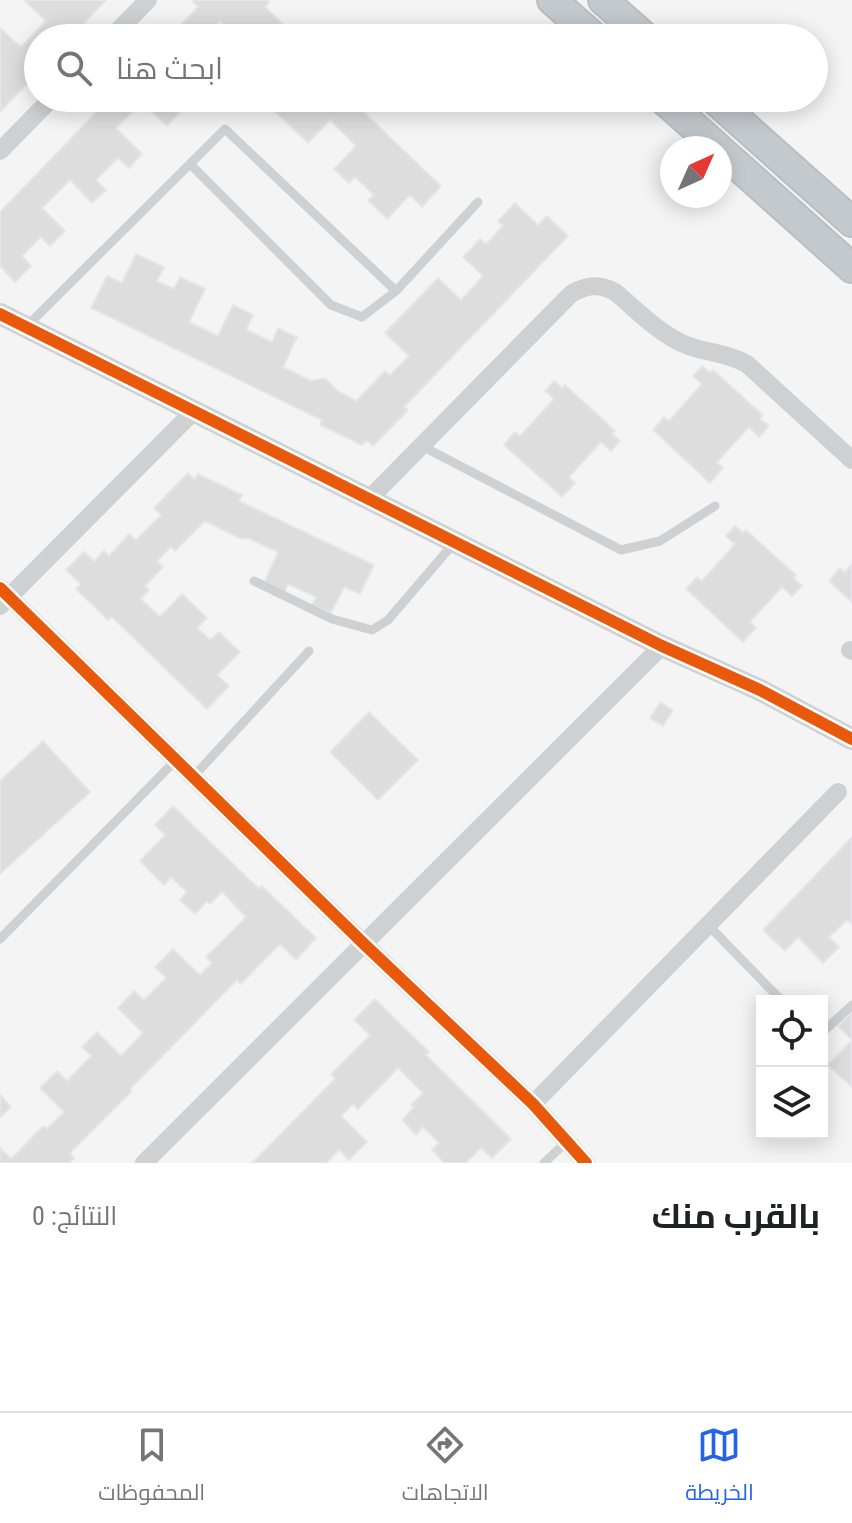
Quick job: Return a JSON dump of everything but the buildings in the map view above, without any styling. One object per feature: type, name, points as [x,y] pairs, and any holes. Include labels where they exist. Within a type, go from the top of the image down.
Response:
[{"type":"highway","points":[[552,0],[579,24]]},
{"type":"highway","points":[[603,0],[630,24]]},
{"type":"highway","points":[[678,112],[704,136]]},
{"type":"highway","points":[[729,112],[852,222]]},
{"type":"highway","points":[[732,161],[852,268]]},
{"type":"street","points":[[125,24],[148,0]]},
{"type":"street","points":[[0,151],[38,112]]},
{"type":"street","points":[[370,498],[571,294],[588,286],[615,292],[662,332],[681,343],[728,355],[747,364],[852,460]]},
{"type":"street","points":[[0,314],[662,646],[760,690],[852,739]]},
{"type":"street","points":[[195,410],[3,597],[533,1104],[586,1163]]},
{"type":"street","points":[[144,1163],[662,646]]},
{"type":"street","points":[[533,1104],[838,792]]},
{"type":"lane","points":[[26,327],[225,129],[396,291]]},
{"type":"lane","points":[[190,164],[331,305],[362,317],[396,291],[478,202]]},
{"type":"lane","points":[[420,445],[621,550],[660,541],[715,506]]},
{"type":"lane","points":[[254,581],[332,619],[372,630],[388,620],[456,541]]},
{"type":"lane","points":[[193,777],[309,651]]},
{"type":"lane","points":[[0,939],[176,760]]},
{"type":"lane","points":[[708,925],[776,995]]},
{"type":"lane","points":[[828,1027],[852,1005]]},
{"type":"lane","points":[[544,1163],[565,1143]]},
{"type":"cycle path","points":[[0,314],[662,646],[760,690],[852,739]]},
{"type":"cycle path","points":[[0,588],[364,944],[533,1104],[586,1163]]}]
